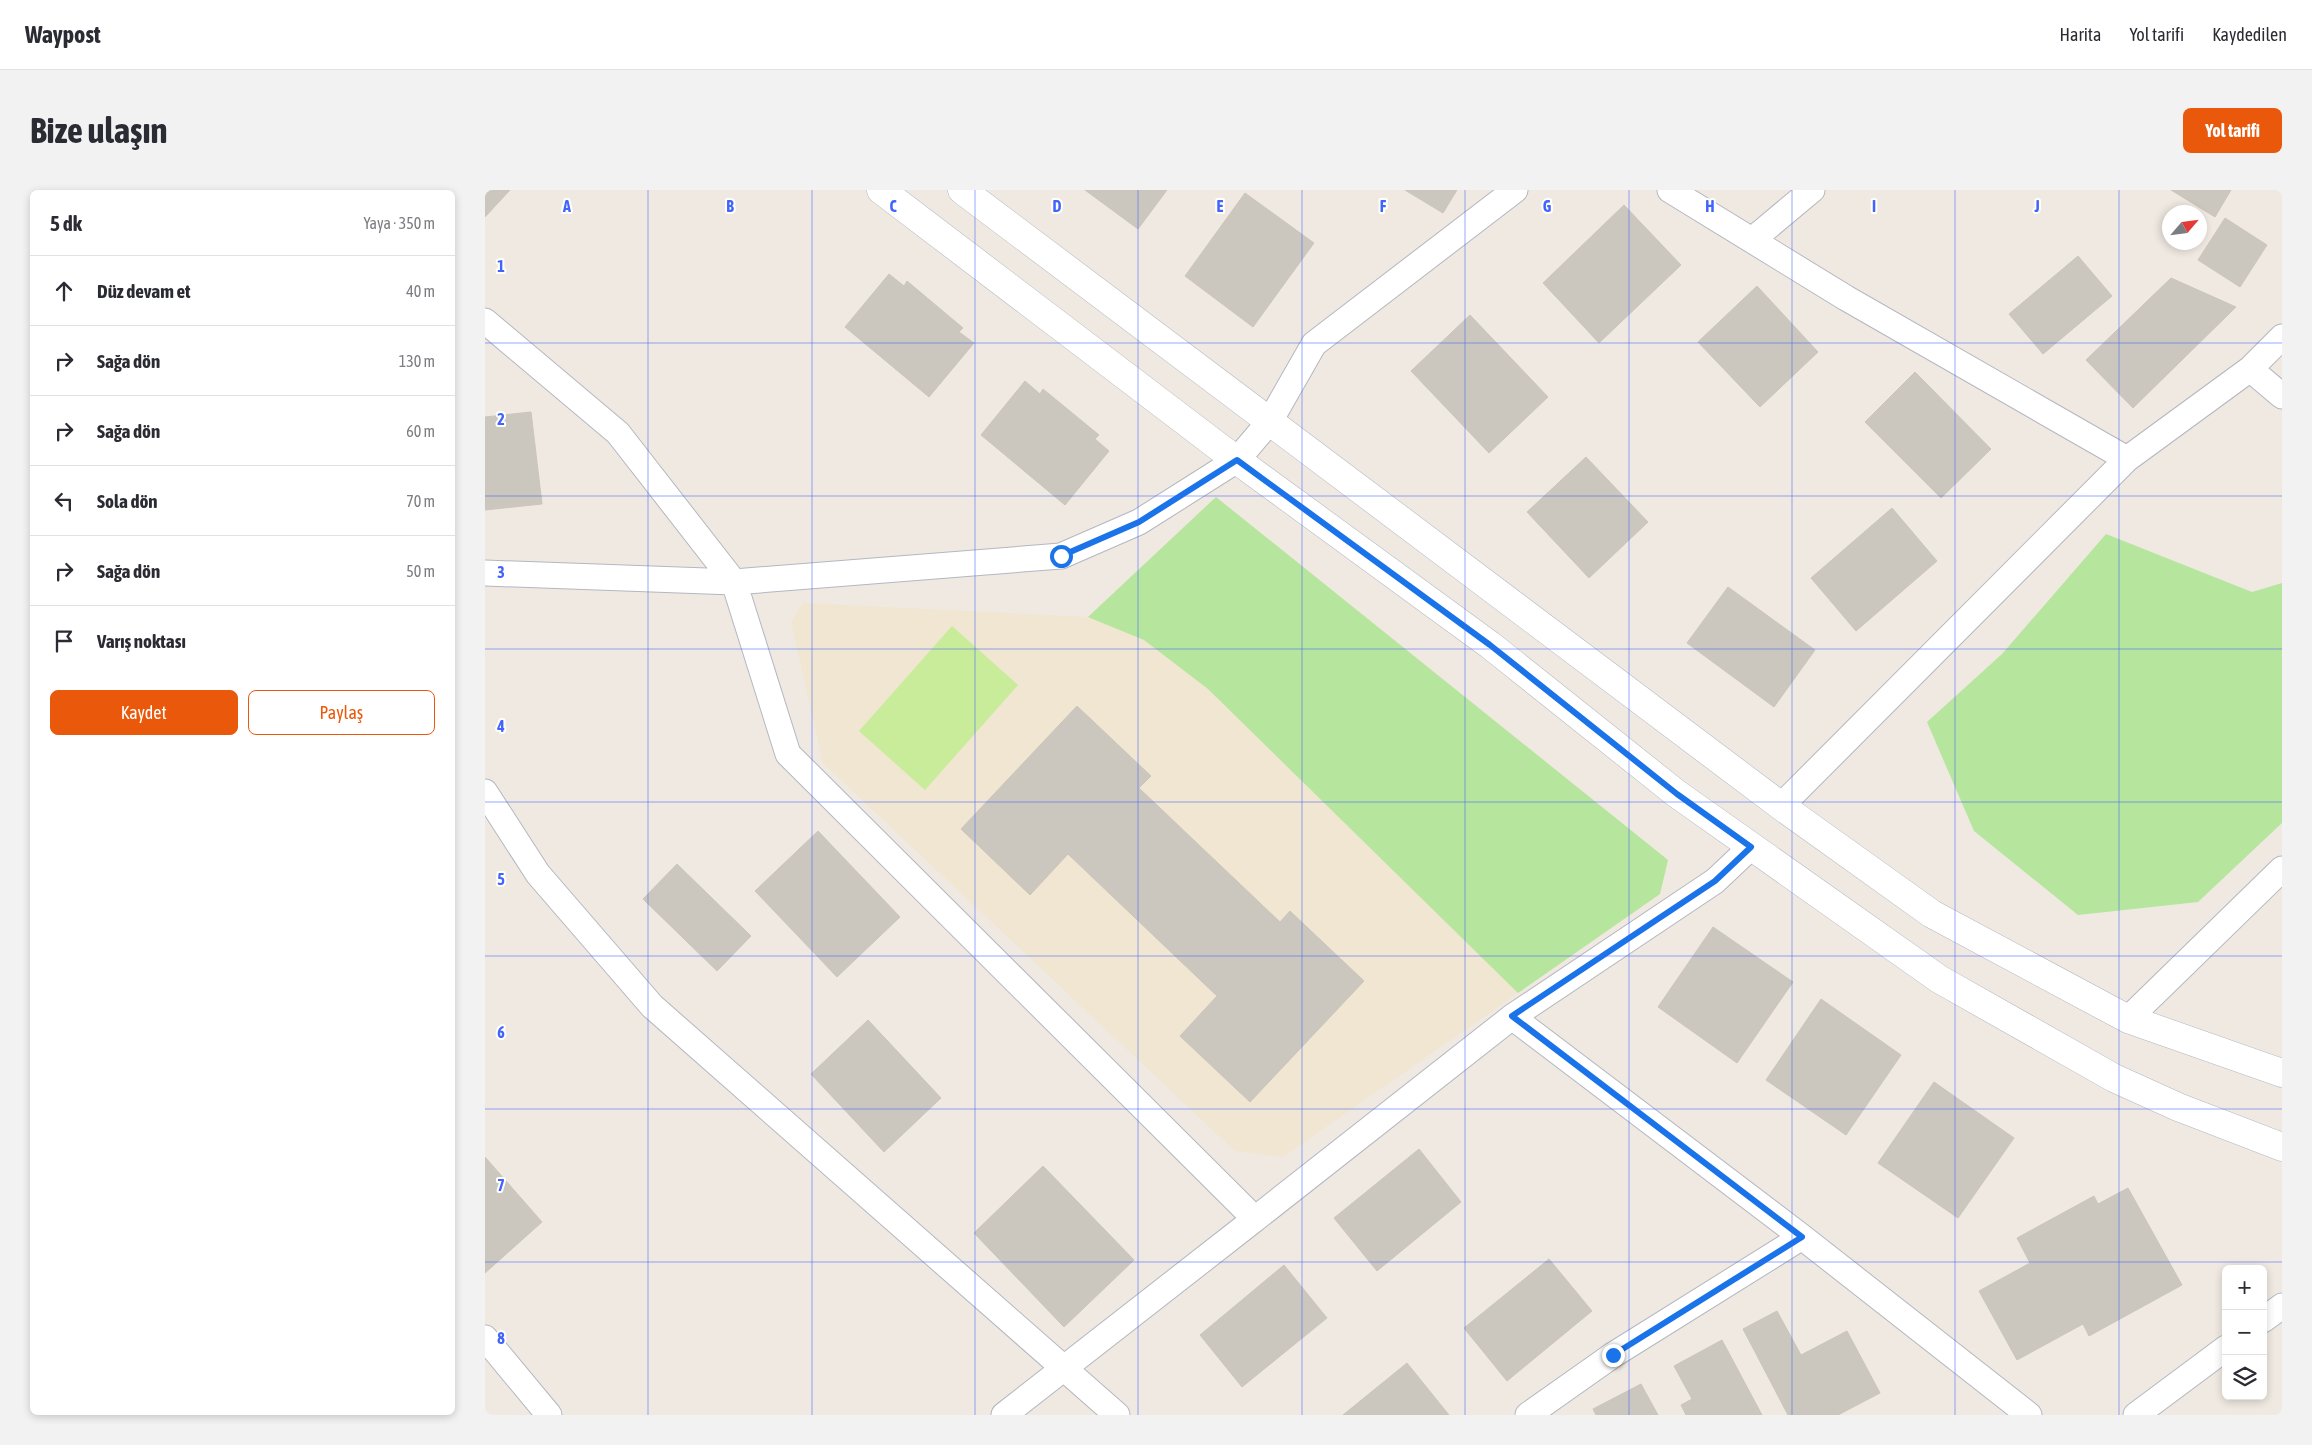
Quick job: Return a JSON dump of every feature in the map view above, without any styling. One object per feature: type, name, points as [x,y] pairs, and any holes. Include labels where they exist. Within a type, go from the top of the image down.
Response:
[{"type":"street","points":[[881,190],[1237,460],[1490,645],[1677,794],[1939,979],[2114,1078],[2178,1107],[2282,1147]]},
{"type":"street","points":[[961,190],[1781,806],[1932,914],[2128,1019],[2282,1073]]},
{"type":"street","points":[[485,573],[734,582],[1061,556],[1139,522],[1237,460],[1270,421],[1314,344],[1515,190]]},
{"type":"street","points":[[1671,190],[1846,298],[2127,459]]},
{"type":"street","points":[[1752,240],[1812,190]]},
{"type":"street","points":[[485,322],[618,433],[734,582],[788,754],[1255,1219]]},
{"type":"street","points":[[1781,806],[2127,459],[2250,369],[2282,337]]},
{"type":"street","points":[[2250,369],[2282,396]]},
{"type":"street","points":[[485,792],[539,874],[652,1006],[1117,1415]]},
{"type":"street","points":[[1003,1415],[1512,1016],[1715,881],[1751,847]]},
{"type":"street","points":[[2128,1019],[2282,869]]},
{"type":"street","points":[[1512,1016],[1802,1237],[2029,1415]]},
{"type":"street","points":[[1528,1415],[1613,1355],[1802,1237]]},
{"type":"street","points":[[2267,1317],[2282,1306]]},
{"type":"street","points":[[485,1338],[549,1415]]},
{"type":"street","points":[[2136,1415],[2222,1351]]},
{"type":"shaded area","points":[[1216,497],[1668,860],[1660,894],[1283,1157],[1235,1151],[823,763],[791,622],[803,603],[1088,617]]},
{"type":"green space","points":[[1216,497],[1668,860],[1660,894],[1518,993],[1208,689],[1144,640],[1088,617]]},
{"type":"green space","points":[[2106,534],[2252,592],[2282,583],[2282,823],[2198,902],[2078,915],[1974,831],[1927,722],[2002,654]]},
{"type":"green space","points":[[952,626],[1018,685],[925,790],[859,731]]},
{"type":"building","points":[[485,190],[510,190],[485,217]]},
{"type":"building","points":[[1085,190],[1167,190],[1138,229]]},
{"type":"building","points":[[1405,190],[1457,190],[1443,213]]},
{"type":"building","points":[[2171,190],[2231,190],[2215,217],[2207,212],[2207,205],[2195,205]]},
{"type":"building","points":[[1245,193],[1314,243],[1253,327],[1185,276]]},
{"type":"building","points":[[1624,205],[1681,265],[1599,343],[1543,283]]},
{"type":"building","points":[[2225,218],[2267,245],[2240,287],[2198,260],[2204,250],[2207,250],[2207,246]]},
{"type":"building","points":[[2078,256],[2112,296],[2043,354],[2009,314]]},
{"type":"building","points":[[889,274],[904,286],[907,281],[963,328],[959,332],[974,343],[929,397],[845,327]]},
{"type":"building","points":[[2171,278],[2236,307],[2133,408],[2086,360]]},
{"type":"building","points":[[1757,286],[1818,352],[1760,407],[1698,342]]},
{"type":"building","points":[[1470,315],[1548,397],[1489,453],[1411,371]]},
{"type":"building","points":[[1915,372],[1991,449],[1941,498],[1865,422]]},
{"type":"building","points":[[1025,381],[1040,394],[1043,389],[1099,435],[1095,439],[1109,451],[1065,505],[981,435]]},
{"type":"building","points":[[531,412],[542,504],[485,510],[485,417]]},
{"type":"building","points":[[1586,457],[1648,522],[1589,578],[1527,512]]},
{"type":"building","points":[[1892,508],[1937,561],[1856,631],[1811,578]]},
{"type":"building","points":[[1728,587],[1815,650],[1774,707],[1687,643]]},
{"type":"building","points":[[1077,706],[1151,776],[1139,788],[1280,922],[1290,911],[1364,981],[1250,1102],[1180,1036],[1217,996],[1068,854],[1030,895],[961,829]]},
{"type":"building","points":[[818,831],[900,917],[837,977],[755,891]]},
{"type":"building","points":[[677,864],[751,936],[717,971],[643,899]]},
{"type":"building","points":[[1713,927],[1793,982],[1737,1063],[1658,1007]]},
{"type":"building","points":[[1821,999],[1901,1055],[1846,1135],[1766,1080]]},
{"type":"building","points":[[868,1020],[941,1098],[884,1152],[811,1074]]},
{"type":"building","points":[[1934,1082],[2014,1138],[1958,1218],[1878,1163]]},
{"type":"building","points":[[1419,1149],[1461,1202],[1377,1271],[1334,1218]]},
{"type":"building","points":[[485,1157],[542,1222],[485,1273]]},
{"type":"building","points":[[1043,1166],[1134,1260],[1064,1327],[974,1233]]},
{"type":"building","points":[[2128,1188],[2182,1285],[2089,1336],[2083,1324],[2017,1360],[1979,1291],[2030,1263],[2017,1238],[2094,1196],[2098,1204]]},
{"type":"building","points":[[1549,1259],[1592,1311],[1507,1381],[1464,1328]]},
{"type":"building","points":[[1284,1265],[1327,1318],[1242,1387],[1200,1335]]},
{"type":"building","points":[[1777,1311],[1801,1355],[1847,1331],[1880,1393],[1838,1415],[1788,1415],[1743,1329]]},
{"type":"building","points":[[1722,1340],[1762,1415],[1686,1415],[1681,1405],[1692,1399],[1674,1366]]},
{"type":"building","points":[[1407,1363],[1449,1415],[1343,1415]]},
{"type":"building","points":[[1641,1384],[1658,1415],[1596,1415],[1593,1409]]},
{"type":"route","points":[[1061,556],[1139,522],[1237,460],[1490,645],[1677,794],[1751,847],[1715,881],[1512,1016],[1802,1237],[1613,1355]]}]
